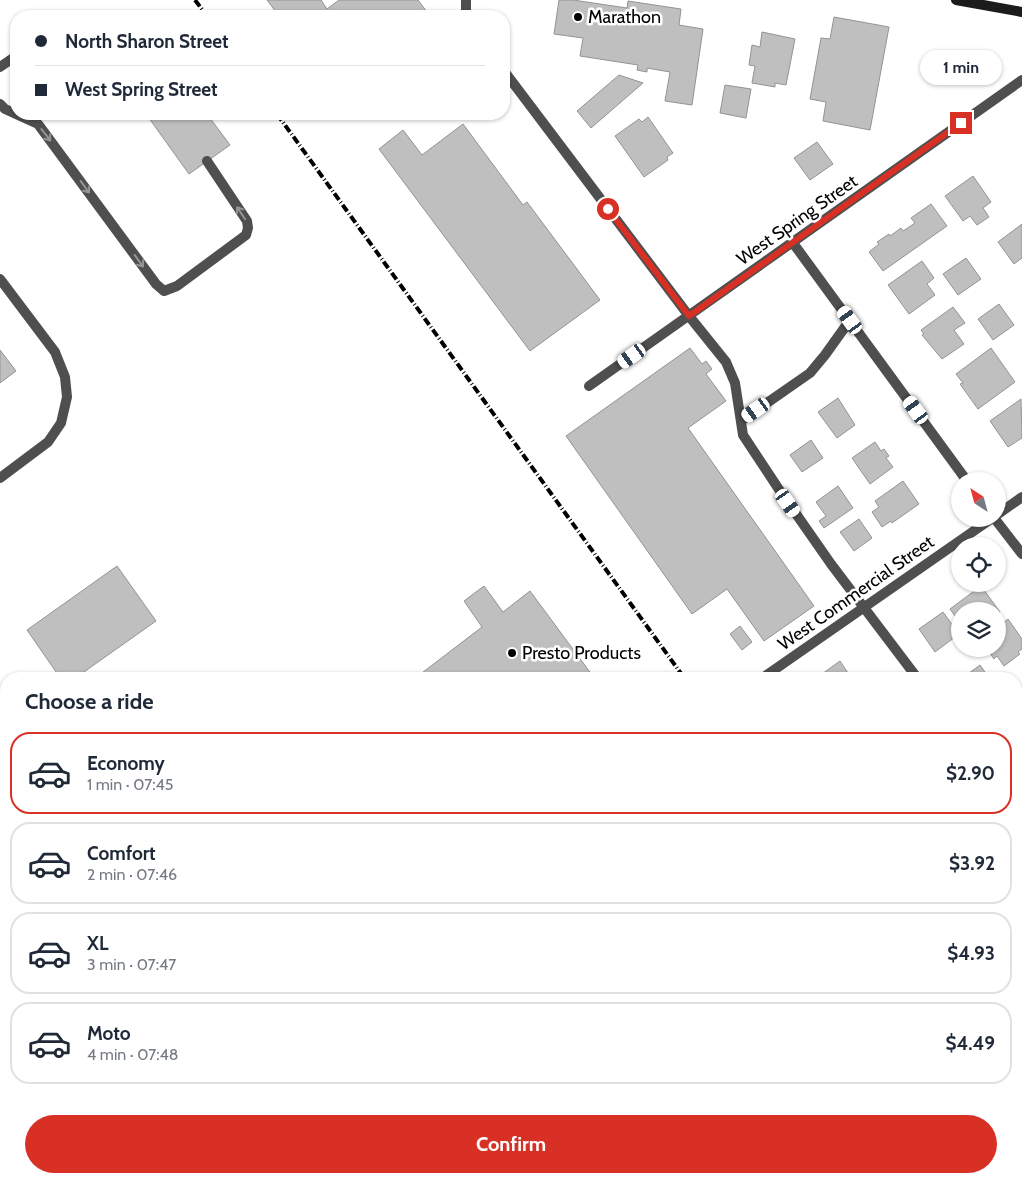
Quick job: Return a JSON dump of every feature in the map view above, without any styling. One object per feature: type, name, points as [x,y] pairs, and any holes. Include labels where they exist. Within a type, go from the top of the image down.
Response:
[{"type":"main road","points":[[956,0],[1022,12]]},
{"type":"street","points":[[510,79],[689,316],[726,362],[735,383],[743,435],[778,488],[913,672]]},
{"type":"street","name":"West Spring Street","points":[[589,386],[1022,80]]},
{"type":"street","points":[[0,104],[10,111]]},
{"type":"street","points":[[29,120],[38,124],[156,284],[164,291],[177,286],[246,235],[247,221],[207,161]]},
{"type":"street","points":[[793,243],[960,472]]},
{"type":"street","points":[[0,279],[55,352],[65,377],[67,397],[61,423],[48,442],[0,478]]},
{"type":"street","points":[[741,422],[810,373],[850,320]]},
{"type":"street","points":[[1006,508],[1022,497]]},
{"type":"street","name":"West Commercial Street","points":[[771,672],[978,528]]},
{"type":"street","points":[[1002,528],[1022,554]]},
{"type":"building","points":[[267,0],[321,0],[327,9],[339,0],[418,0],[426,10],[274,10]]},
{"type":"building","points":[[559,0],[573,0],[627,8],[628,1],[681,9],[679,25],[703,29],[692,105],[665,101],[670,72],[647,68],[647,72],[637,70],[638,65],[580,56],[583,38],[554,34]]},
{"type":"building","points":[[834,17],[889,27],[870,130],[823,121],[826,102],[810,99],[821,38],[830,39]]},
{"type":"building","points":[[762,32],[795,39],[786,85],[775,83],[775,87],[752,83],[755,66],[749,65],[752,45],[760,47]]},
{"type":"building","points":[[619,75],[643,83],[591,128],[577,111]]},
{"type":"building","points":[[725,85],[751,89],[746,118],[720,113]]},
{"type":"building","points":[[648,117],[673,153],[667,157],[668,160],[644,177],[615,136],[639,119],[642,122]]},
{"type":"building","points":[[150,120],[211,120],[230,145],[189,174]]},
{"type":"building","points":[[463,124],[523,205],[527,202],[600,300],[530,351],[379,149],[403,130],[422,155]]},
{"type":"building","points":[[817,142],[833,164],[810,180],[794,158]]},
{"type":"building","points":[[973,176],[991,202],[983,208],[989,217],[977,225],[970,216],[963,221],[945,196]]},
{"type":"building","points":[[931,204],[947,226],[883,271],[869,252],[879,244],[877,242],[889,234],[890,236],[901,228],[903,231],[915,223],[911,218]]},
{"type":"building","points":[[1022,224],[1022,258],[1014,264],[998,242]]},
{"type":"building","points":[[966,258],[981,279],[958,295],[943,274]]},
{"type":"building","points":[[922,261],[934,278],[927,284],[935,295],[909,314],[888,285]]},
{"type":"building","points":[[999,304],[1014,325],[993,340],[978,319]]},
{"type":"building","points":[[953,307],[965,323],[954,330],[964,344],[942,359],[922,335],[924,334],[921,330]]},
{"type":"building","points":[[690,348],[702,364],[706,361],[712,369],[706,374],[726,401],[688,428],[814,606],[764,641],[727,589],[692,614],[566,436]]},
{"type":"building","points":[[991,348],[1015,382],[978,409],[960,384],[963,383],[956,374]]},
{"type":"building","points":[[0,350],[16,371],[0,383]]},
{"type":"building","points":[[838,398],[855,425],[837,438],[818,412]]},
{"type":"building","points":[[1021,399],[1022,438],[1008,447],[990,421]]},
{"type":"building","points":[[811,440],[823,458],[802,472],[790,455]]},
{"type":"building","points":[[875,442],[881,451],[884,449],[889,456],[886,458],[893,467],[870,484],[852,458]]},
{"type":"building","points":[[903,481],[919,504],[892,523],[891,521],[882,527],[872,512],[879,507],[875,501]]},
{"type":"building","points":[[838,486],[853,508],[824,528],[819,521],[826,516],[816,502]]},
{"type":"building","points":[[859,519],[872,538],[854,551],[840,532]]},
{"type":"building","points":[[117,566],[156,621],[84,672],[56,672],[27,630]]},
{"type":"building","name":"Presto Products","points":[[484,586],[503,612],[530,591],[590,672],[423,672],[482,627],[464,601]]},
{"type":"building","points":[[973,592],[985,592],[993,602],[959,602]]},
{"type":"building","points":[[943,612],[951,623],[951,640],[935,652],[919,629]]},
{"type":"building","points":[[1008,619],[1022,639],[1022,649],[1018,652],[1020,654],[1004,666],[998,657],[1006,657],[1006,621]]},
{"type":"building","points":[[740,626],[752,642],[742,650],[730,634]]},
{"type":"building","points":[[840,661],[847,672],[825,672]]},
{"type":"building","points":[[980,665],[985,672],[970,672]]},
{"type":"railway","points":[[195,0],[202,10]]},
{"type":"railway","points":[[281,120],[680,672]]},
{"type":"place","name":"Marathon","points":[[578,17]]},
{"type":"place","name":"Presto Products","points":[[512,653]]},
{"type":"route","points":[[608,209],[689,316],[961,123]]}]
